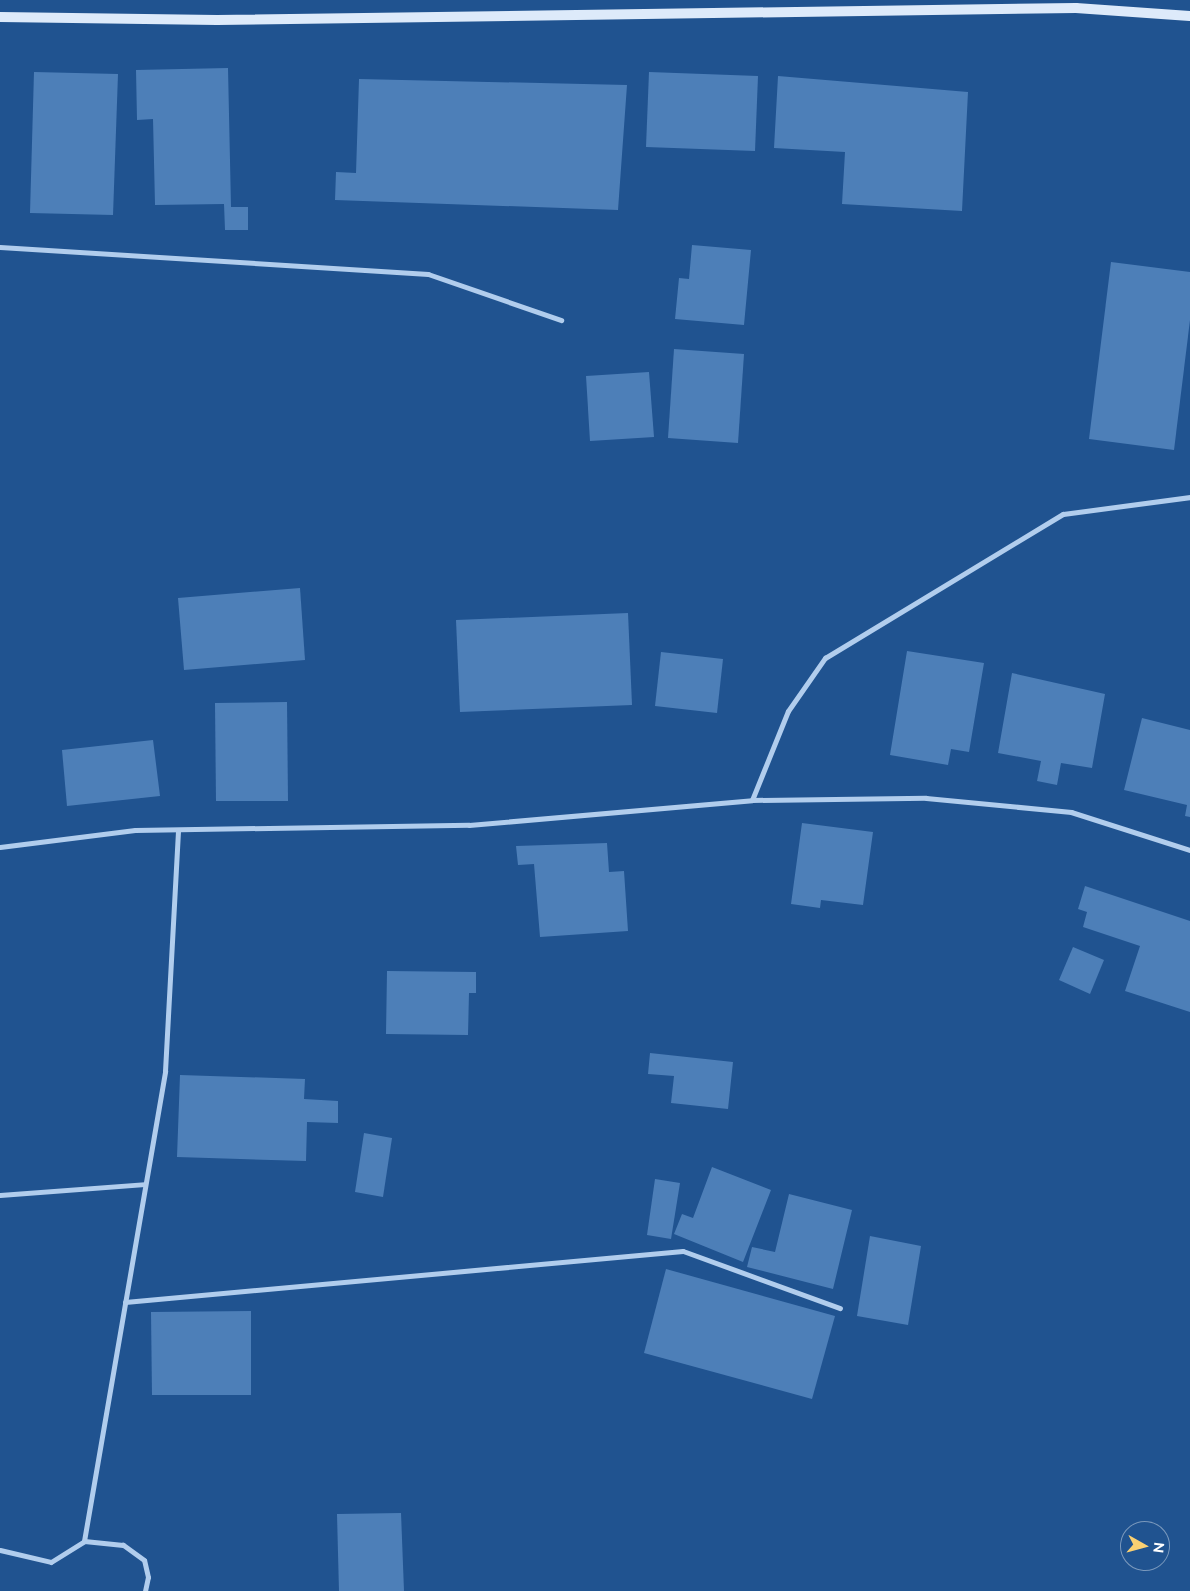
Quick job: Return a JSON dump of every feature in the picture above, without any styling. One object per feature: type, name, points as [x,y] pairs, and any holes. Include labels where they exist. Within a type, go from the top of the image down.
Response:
[{"type":"main road","points":[[0,18],[217,20],[1078,4],[1190,16]]},
{"type":"street","points":[[0,247],[428,274],[561,320]]},
{"type":"street","points":[[752,800],[788,711],[825,658],[1063,514],[1190,497]]},
{"type":"street","points":[[0,847],[178,830],[469,825],[752,800],[926,798],[1071,812],[1190,850]]},
{"type":"street","points":[[84,1541],[165,1071],[178,830]]},
{"type":"street","points":[[0,1195],[145,1184]]},
{"type":"street","points":[[125,1302],[684,1252],[840,1308]]},
{"type":"street","points":[[0,1550],[51,1562],[84,1541],[123,1544],[144,1560],[148,1577],[145,1591]]},
{"type":"building","points":[[228,68],[231,207],[248,207],[248,230],[225,230],[224,204],[155,205],[153,119],[137,120],[136,70]]},
{"type":"building","points":[[34,72],[118,74],[113,215],[30,213]]},
{"type":"building","points":[[649,72],[758,76],[755,151],[646,147]]},
{"type":"building","points":[[778,76],[968,92],[962,211],[842,204],[845,152],[774,148]]},
{"type":"building","points":[[359,79],[627,85],[618,210],[335,200],[336,172],[356,173]]},
{"type":"building","points":[[692,245],[751,250],[744,325],[675,319],[679,278],[689,279]]},
{"type":"building","points":[[1111,262],[1190,272],[1190,320],[1174,450],[1089,439]]},
{"type":"building","points":[[674,349],[744,354],[738,443],[668,438]]},
{"type":"building","points":[[649,372],[654,437],[590,441],[586,376]]},
{"type":"building","points":[[300,588],[305,660],[184,670],[178,598]]},
{"type":"building","points":[[628,613],[632,705],[460,712],[456,620]]},
{"type":"building","points":[[907,651],[984,663],[969,752],[951,749],[948,765],[890,755]]},
{"type":"building","points":[[661,652],[723,659],[717,713],[655,706]]},
{"type":"building","points":[[1012,673],[1105,694],[1092,768],[1061,763],[1057,785],[1037,781],[1041,761],[998,753]]},
{"type":"building","points":[[287,702],[288,801],[216,801],[215,703]]},
{"type":"building","points":[[1142,718],[1190,730],[1190,817],[1185,816],[1187,805],[1124,790]]},
{"type":"building","points":[[153,740],[160,796],[67,806],[62,750]]},
{"type":"building","points":[[802,823],[873,832],[863,905],[821,900],[820,908],[791,904]]},
{"type":"building","points":[[607,843],[609,872],[624,871],[628,931],[540,937],[534,864],[518,865],[516,846]]},
{"type":"building","points":[[1085,886],[1190,921],[1190,1012],[1125,991],[1140,946],[1083,927],[1087,912],[1078,909]]},
{"type":"building","points":[[1073,947],[1104,960],[1090,994],[1059,980]]},
{"type":"building","points":[[387,971],[476,972],[476,993],[469,993],[468,1035],[386,1034]]},
{"type":"building","points":[[650,1053],[733,1062],[728,1109],[671,1103],[674,1076],[648,1074]]},
{"type":"building","points":[[180,1075],[305,1079],[304,1099],[338,1101],[338,1123],[307,1122],[306,1161],[177,1157]]},
{"type":"building","points":[[364,1133],[392,1138],[383,1197],[355,1192]]},
{"type":"building","points":[[712,1167],[771,1190],[743,1262],[674,1234],[682,1214],[693,1218]]},
{"type":"building","points":[[655,1179],[680,1183],[671,1239],[647,1235]]},
{"type":"building","points":[[789,1194],[852,1210],[833,1289],[747,1267],[752,1247],[775,1252]]},
{"type":"building","points":[[870,1236],[921,1246],[908,1325],[857,1316]]},
{"type":"building","points":[[666,1269],[835,1316],[812,1399],[644,1353]]},
{"type":"building","points":[[251,1311],[251,1395],[152,1395],[151,1312]]},
{"type":"building","points":[[401,1513],[404,1591],[339,1591],[337,1514]]}]
